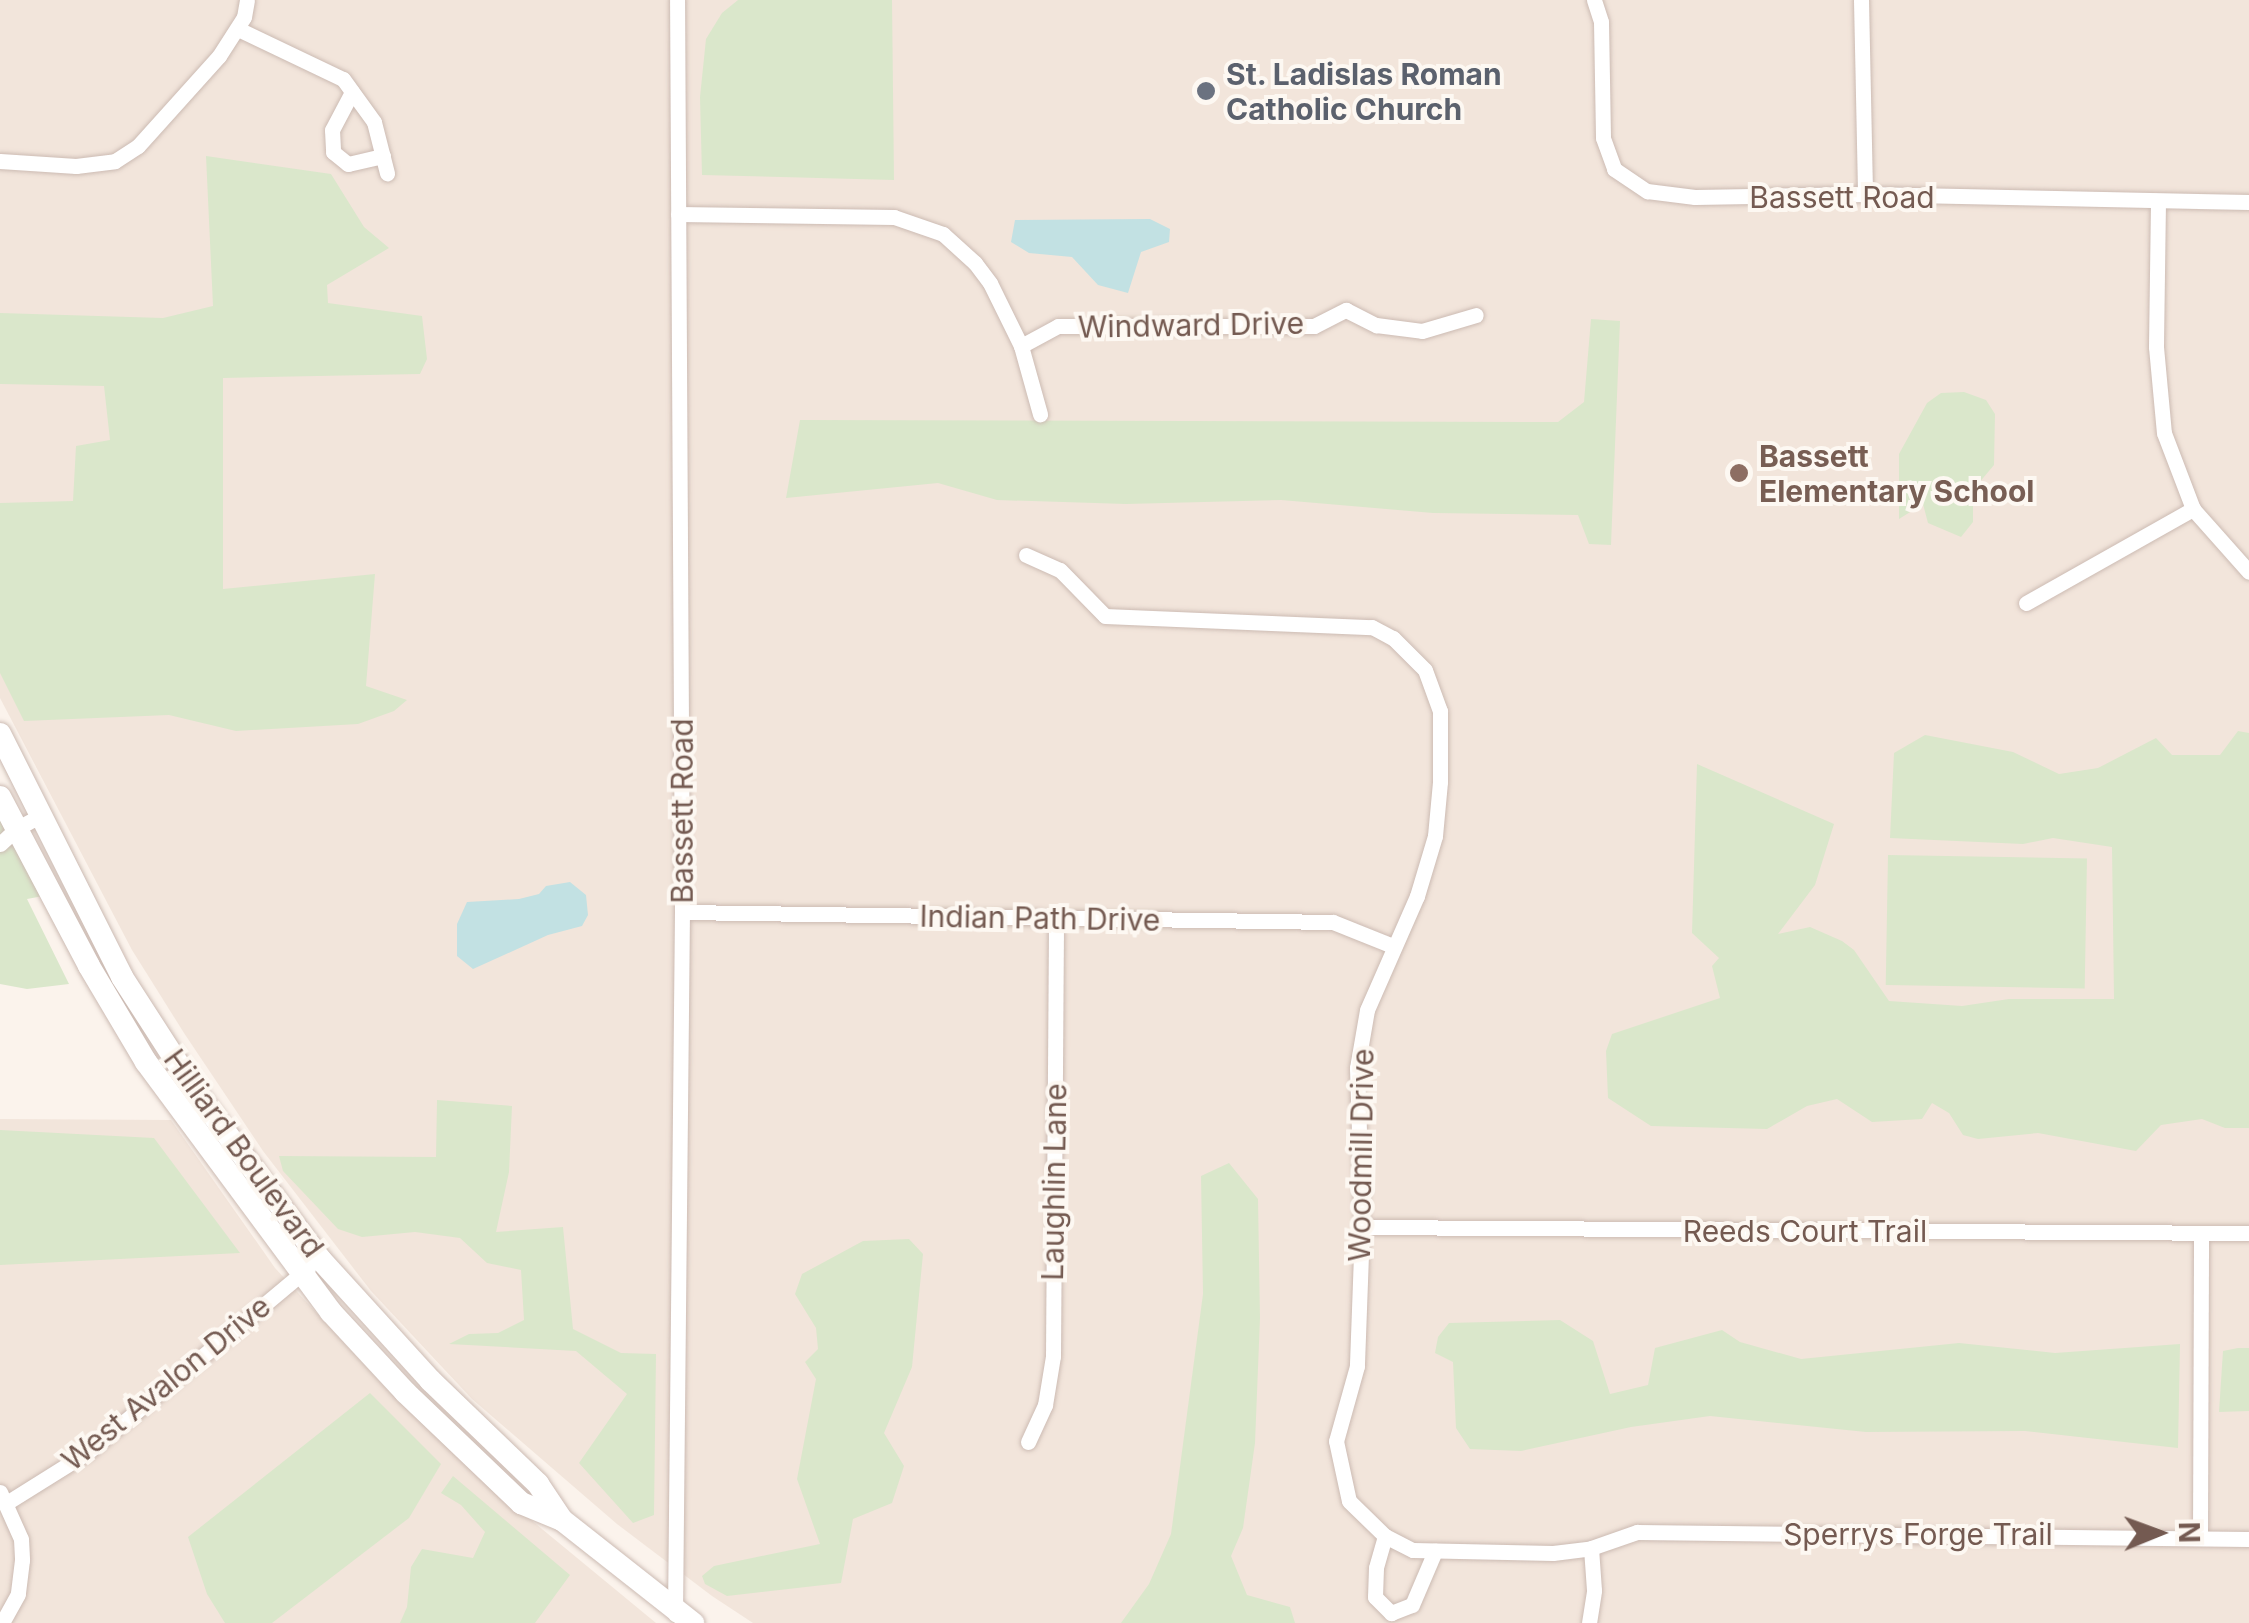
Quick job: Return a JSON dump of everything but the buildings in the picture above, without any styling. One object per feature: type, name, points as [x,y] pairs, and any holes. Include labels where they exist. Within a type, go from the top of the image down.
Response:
[{"type":"main road","name":"Hilliard Boulevard","points":[[0,734],[122,977],[310,1266]]},
{"type":"main road","name":"Hilliard Boulevard","points":[[0,797],[5,834],[146,1062],[310,1266],[538,1484],[562,1520],[681,1619]]},
{"type":"street","points":[[0,162],[76,166],[114,161],[156,130],[238,28],[247,0]]},
{"type":"street","name":"Bassett Road","points":[[677,0],[681,1619]]},
{"type":"street","name":"Bassett Road","points":[[1594,0],[1601,22],[1603,138],[1614,169],[1647,191],[1696,197],[1864,194],[2249,202]]},
{"type":"street","points":[[1861,0],[1864,194]]},
{"type":"street","points":[[238,28],[343,79],[374,122],[387,173]]},
{"type":"street","points":[[352,92],[332,130],[332,152],[348,164],[383,156]]},
{"type":"street","points":[[2158,202],[2156,347],[2164,433],[2193,509],[2249,572]]},
{"type":"street","points":[[678,214],[894,217],[926,225],[975,263],[1021,346],[1040,414]]},
{"type":"street","name":"Windward Drive","points":[[1021,346],[1058,326],[1314,326],[1346,310],[1376,324],[1422,331],[1476,315]]},
{"type":"street","points":[[2026,603],[2193,509]]},
{"type":"street","name":"Woodmill Drive","points":[[1026,555],[1060,570],[1104,616],[1372,627],[1393,638],[1424,670],[1440,711],[1440,782],[1434,836],[1417,896],[1367,1010],[1358,1068],[1362,1226],[1357,1366],[1336,1441],[1349,1501],[1385,1536]]},
{"type":"street","points":[[5,834],[41,815]]},
{"type":"street","name":"Indian Path Drive","points":[[682,912],[1334,922],[1393,946]]},
{"type":"street","name":"Laughlin Lane","points":[[1028,1442],[1045,1405],[1053,1356],[1056,918]]},
{"type":"street","name":"Reeds Court Trail","points":[[1362,1226],[2249,1233]]},
{"type":"street","points":[[2200,1536],[2202,1233]]},
{"type":"street","name":"West Avalon Drive","points":[[4,1497],[88,1452],[310,1266]]},
{"type":"street","points":[[2,1623],[18,1594],[22,1560],[21,1539],[4,1497]]},
{"type":"street","name":"Sperrys Forge Trail","points":[[1385,1536],[1413,1550],[1553,1553],[1590,1548],[1637,1532],[2249,1539]]},
{"type":"street","points":[[1385,1536],[1376,1568],[1375,1597],[1391,1613],[1412,1605],[1434,1551]]},
{"type":"street","points":[[1589,1623],[1594,1590],[1590,1548]]},
{"type":"shaded area","points":[[0,0],[2249,0],[2249,1623],[753,1623],[712,1596],[617,1524],[472,1399],[371,1291],[263,1151],[132,950],[0,698]]},
{"type":"shaded area","points":[[0,1119],[171,1120],[275,1268],[382,1384],[502,1496],[656,1623],[0,1623]]},
{"type":"green space","points":[[738,0],[892,0],[894,180],[702,175],[700,97],[706,39],[722,13]]},
{"type":"green space","points":[[206,156],[331,174],[364,227],[389,248],[327,285],[328,303],[422,316],[427,359],[420,374],[223,378],[223,589],[375,574],[366,686],[407,700],[394,711],[358,724],[236,731],[169,715],[24,721],[0,673],[0,503],[73,501],[76,446],[110,440],[104,386],[0,384],[0,313],[163,318],[213,306]]},
{"type":"green space","points":[[1591,319],[1620,321],[1611,545],[1589,544],[1578,515],[1433,513],[1281,500],[1126,504],[997,500],[938,483],[786,498],[800,420],[1558,422],[1584,402]]},
{"type":"green space","points":[[1964,392],[1986,400],[1995,414],[1994,465],[1973,490],[1973,522],[1961,537],[1928,523],[1923,504],[1899,519],[1899,454],[1927,403],[1941,393]]},
{"type":"green space","points":[[2238,731],[2249,733],[2249,1128],[2225,1128],[2202,1119],[2161,1125],[2136,1151],[2038,1133],[1978,1139],[1963,1135],[1949,1113],[1932,1103],[1922,1119],[1872,1122],[1837,1099],[1807,1106],[1767,1129],[1651,1126],[1608,1098],[1606,1051],[1612,1034],[1720,998],[1712,966],[1719,958],[1692,933],[1697,764],[1834,824],[1815,885],[1778,934],[1810,927],[1842,941],[1854,950],[1889,1001],[1962,1006],[2009,999],[2114,999],[2112,847],[2053,838],[2023,844],[1890,838],[1894,753],[1925,735],[2013,752],[2059,774],[2098,768],[2156,738],[2172,755],[2220,755]]},
{"type":"green space","points":[[0,812],[43,896],[27,899],[69,984],[27,989],[0,984]]},
{"type":"green space","points":[[1888,855],[2087,858],[2085,988],[1886,985]]},
{"type":"green space","points":[[437,1100],[512,1106],[509,1172],[496,1232],[563,1227],[573,1329],[621,1353],[656,1354],[654,1515],[633,1523],[579,1463],[627,1394],[576,1351],[449,1344],[469,1334],[498,1333],[524,1320],[521,1270],[487,1263],[460,1238],[415,1232],[362,1237],[338,1229],[283,1171],[279,1156],[436,1157]]},
{"type":"green space","points":[[0,1130],[154,1138],[240,1253],[0,1265]]},
{"type":"green space","points":[[1229,1163],[1258,1199],[1260,1318],[1255,1443],[1243,1528],[1231,1556],[1247,1595],[1290,1607],[1295,1623],[1121,1623],[1149,1584],[1171,1534],[1203,1294],[1201,1176]]},
{"type":"green space","points":[[909,1239],[923,1254],[912,1367],[884,1433],[904,1466],[892,1503],[853,1519],[841,1583],[727,1596],[705,1584],[702,1576],[714,1566],[820,1544],[797,1479],[816,1379],[805,1362],[818,1349],[816,1328],[795,1294],[802,1274],[863,1241]]},
{"type":"green space","points":[[1560,1320],[1593,1341],[1610,1394],[1648,1385],[1655,1348],[1722,1330],[1740,1342],[1801,1359],[1959,1343],[2055,1353],[2180,1344],[2178,1448],[2025,1431],[1866,1432],[1710,1416],[1631,1427],[1521,1451],[1470,1449],[1456,1428],[1453,1362],[1435,1353],[1438,1337],[1449,1323]]},
{"type":"green space","points":[[2249,1348],[2249,1411],[2219,1412],[2223,1351]]},
{"type":"green space","points":[[370,1393],[441,1464],[409,1518],[272,1623],[225,1623],[207,1594],[188,1537]]},
{"type":"green space","points":[[453,1476],[570,1575],[535,1623],[400,1623],[407,1607],[411,1567],[422,1549],[473,1558],[485,1532],[461,1505],[441,1493]]},
{"type":"water","points":[[1150,219],[1170,229],[1169,242],[1141,252],[1128,293],[1098,285],[1072,257],[1029,253],[1011,242],[1015,220]]},
{"type":"water","points":[[570,882],[586,895],[588,915],[582,926],[548,935],[473,969],[457,956],[457,924],[467,902],[519,899],[539,894],[546,886]]},
{"type":"place","name":"St. Ladislas Roman Catholic Church","points":[[1206,91]]},
{"type":"place","name":"Bassett Elementary School","points":[[1739,473]]}]
